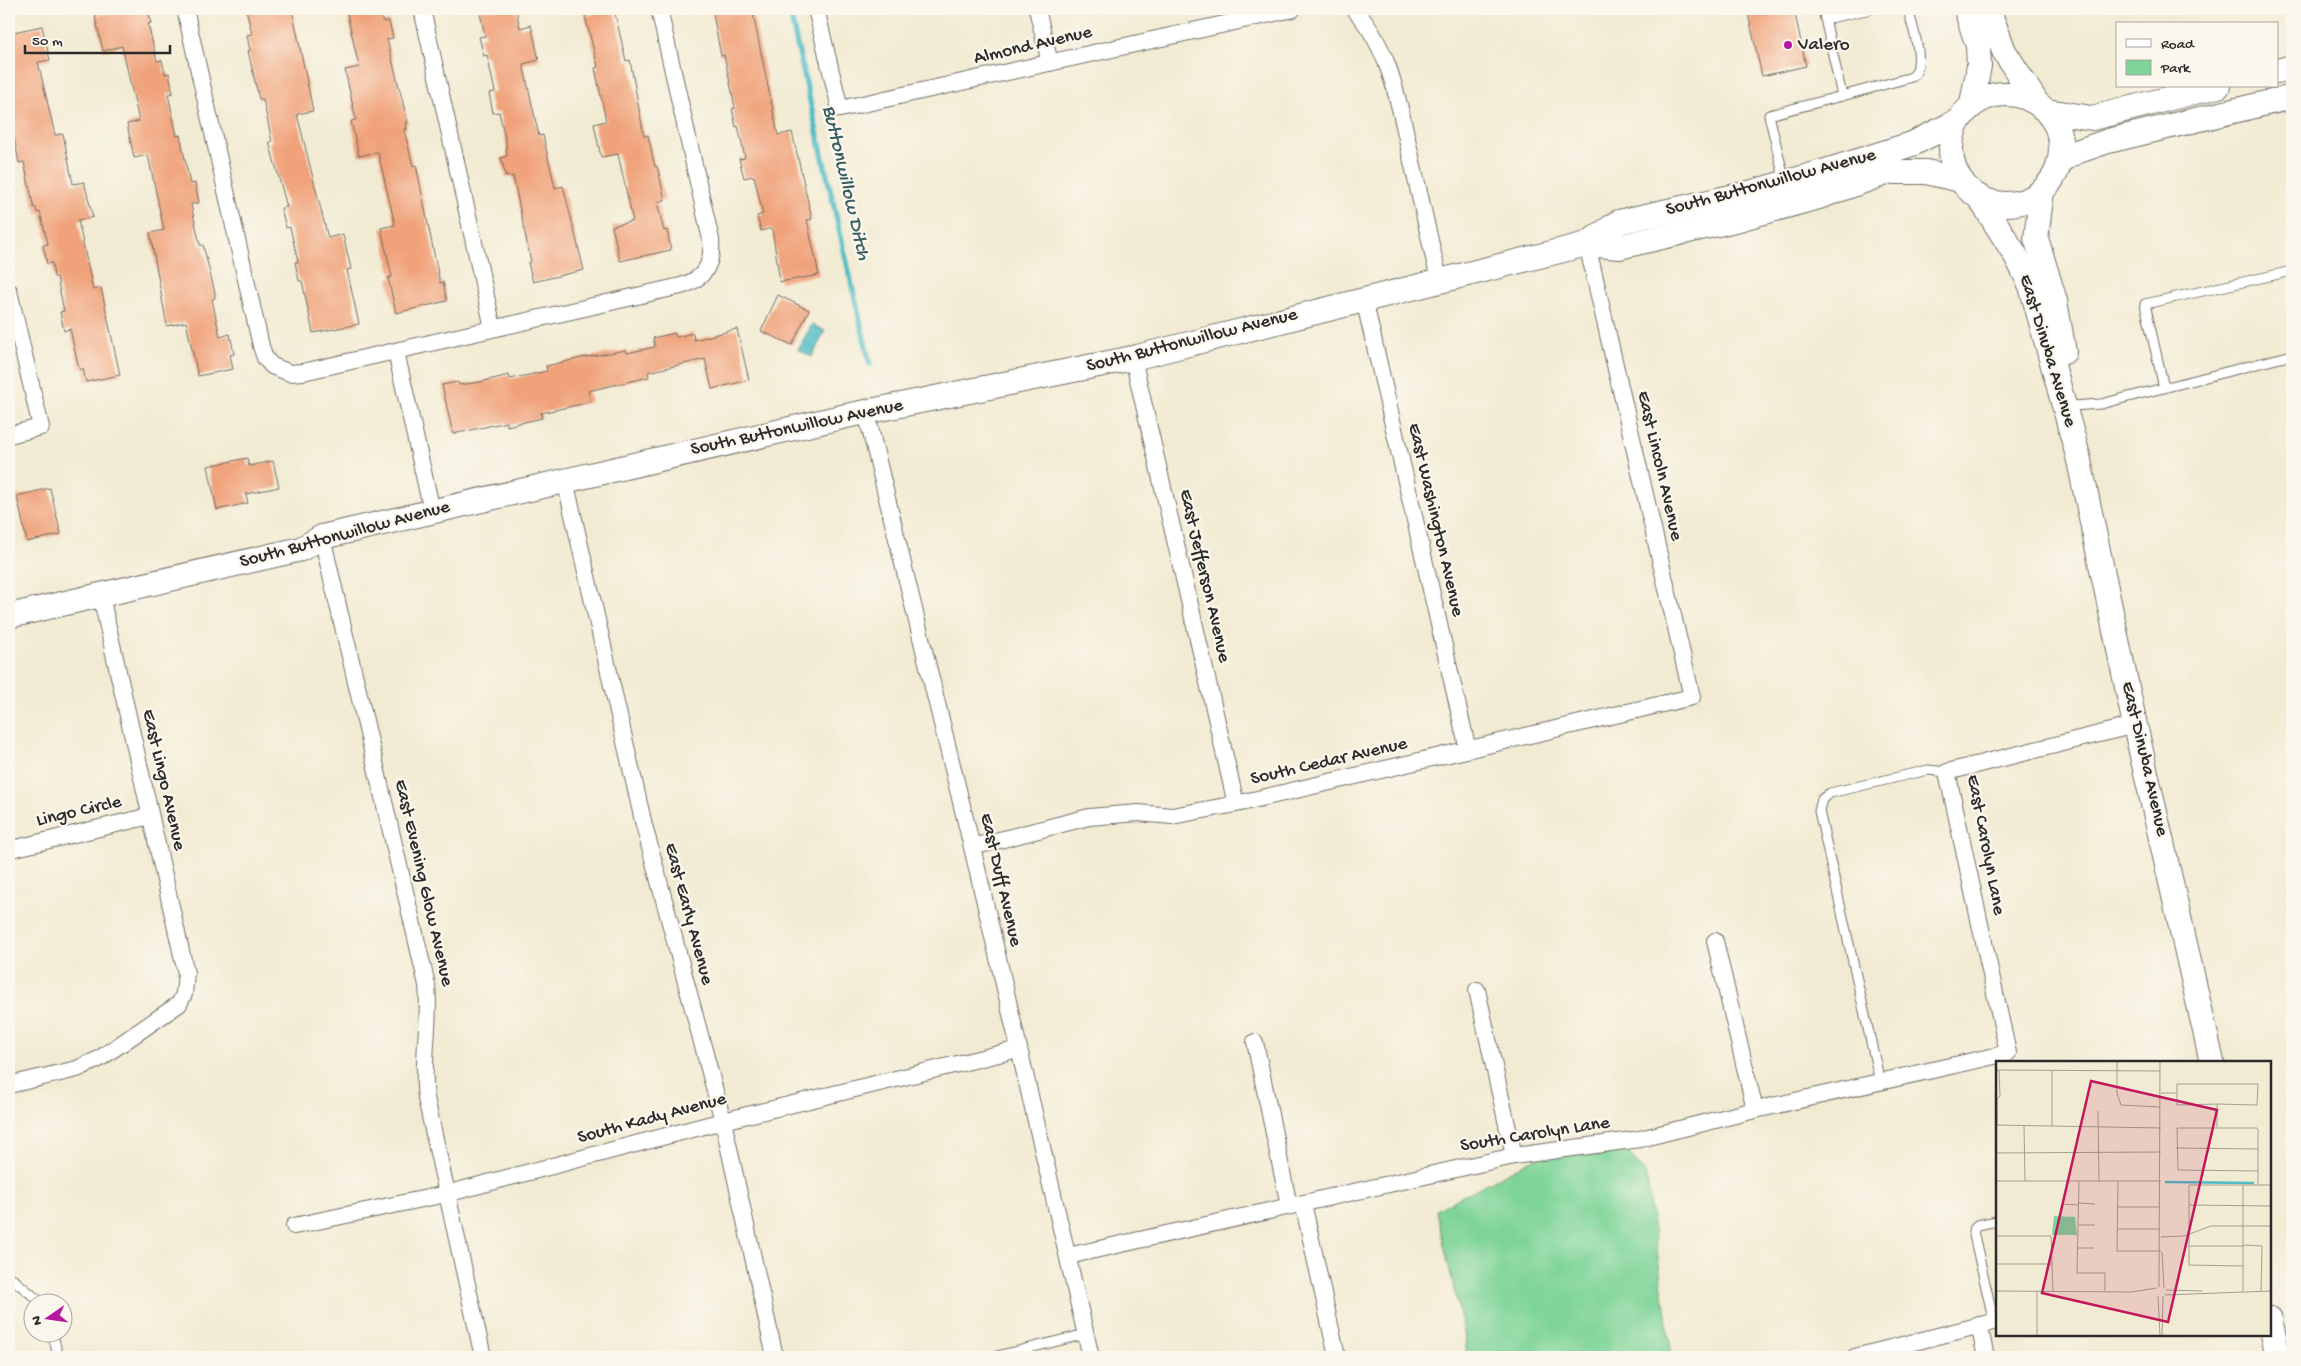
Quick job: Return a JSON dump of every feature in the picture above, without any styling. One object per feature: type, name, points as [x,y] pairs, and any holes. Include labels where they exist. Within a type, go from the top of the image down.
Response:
[{"type":"street","points":[[185,9],[265,358],[272,366],[290,373],[396,352],[695,282],[704,274],[710,264],[711,240],[659,9]]},
{"type":"street","points":[[422,9],[493,328]]},
{"type":"street","name":"Almond Avenue","points":[[816,9],[840,109],[1293,9]]},
{"type":"street","points":[[1037,9],[1050,63]]},
{"type":"street","points":[[1354,9],[1367,23],[1381,47],[1395,87],[1439,280]]},
{"type":"street","points":[[1966,9],[1978,46],[1979,66],[1972,104]]},
{"type":"street","points":[[1988,9],[2004,51],[2041,106],[2058,127],[2062,155],[2052,180],[2035,197],[2012,204],[1991,202],[1979,197],[1960,180],[1951,156],[1952,133],[1956,122],[1972,104],[1990,95],[2014,93],[2041,106],[2092,118],[2210,88]]},
{"type":"street","points":[[2278,71],[2292,67]]},
{"type":"street","points":[[2059,162],[2076,152],[2108,141],[2292,97]]},
{"type":"street","name":"South Buttonwillow Avenue","points":[[1587,244],[1619,222],[1785,182],[1912,144],[1956,122]]},
{"type":"street","name":"South Buttonwillow Avenue","points":[[9,616],[300,549],[322,537],[565,480],[866,412],[1133,358],[1587,244],[1619,248],[1739,219],[1819,197],[1889,172],[1926,172],[1960,180]]},
{"type":"street","name":"East Dinuba Avenue","points":[[2042,191],[2036,238],[2055,302],[2078,456]]},
{"type":"street","name":"East Dinuba Avenue","points":[[1979,197],[2016,256],[2031,286],[2078,456],[2135,726],[2212,1061]]},
{"type":"street","name":"East Lincoln Avenue","points":[[1587,244],[1692,697]]},
{"type":"street","points":[[9,291],[41,427],[9,435]]},
{"type":"street","name":"East Washington Avenue","points":[[1364,299],[1468,750]]},
{"type":"street","points":[[396,352],[432,511]]},
{"type":"street","name":"East Jefferson Avenue","points":[[1133,358],[1236,804]]},
{"type":"street","name":"East Duff Avenue","points":[[866,412],[972,848],[1091,1357]]},
{"type":"street","name":"East Early Avenue","points":[[565,480],[644,825],[723,1121],[776,1357]]},
{"type":"street","name":"East Evening Glow Avenue","points":[[322,537],[427,985],[429,1014],[424,1080],[446,1194],[483,1357]]},
{"type":"street","name":"East Lingo Avenue","points":[[9,1085],[77,1069],[99,1058],[179,1004],[184,994],[186,973],[101,596]]},
{"type":"street","name":"South Cedar Avenue","points":[[972,848],[1090,818],[1138,813],[1172,816],[1236,804],[1692,697]]},
{"type":"street","name":"East Carolyn Lane","points":[[2008,1053],[1946,772],[2135,726]]},
{"type":"street","name":"Lingo Circle","points":[[16,848],[150,816]]},
{"type":"street","points":[[1715,941],[1755,1110]]},
{"type":"street","points":[[1477,990],[1514,1156]]},
{"type":"street","points":[[1255,1042],[1336,1357]]},
{"type":"street","name":"South Kady Avenue","points":[[294,1226],[446,1194],[723,1121],[1019,1049]]},
{"type":"street","name":"South Carolyn Lane","points":[[1068,1256],[1514,1156],[1640,1139],[1755,1110],[2008,1053]]},
{"type":"street","points":[[1855,1357],[1990,1323],[1986,1357]]},
{"type":"street","points":[[2271,1324],[2278,1357]]},
{"type":"lane","points":[[1823,9],[1842,96]]},
{"type":"lane","points":[[1825,19],[1871,9]]},
{"type":"lane","points":[[1785,182],[1769,114],[1912,77],[1919,70],[1920,61],[1908,9]]},
{"type":"lane","points":[[2164,388],[2145,304],[2292,270]]},
{"type":"lane","points":[[2072,406],[2101,404],[2292,355]]},
{"type":"lane","points":[[1880,1082],[1820,811],[1822,799],[1830,793],[1928,770],[1946,772]]},
{"type":"lane","points":[[1990,1323],[1973,1231],[1977,1225],[1996,1221]]},
{"type":"lane","points":[[9,1276],[31,1294]]},
{"type":"lane","points":[[993,1357],[1086,1334]]},
{"type":"lane","points":[[55,1344],[58,1357]]},
{"type":"green space","points":[[1622,1145],[1646,1174],[1672,1357],[1467,1357],[1465,1337],[1436,1210],[1557,1147]]},
{"type":"water","points":[[812,324],[825,331],[812,357],[798,350]]},
{"type":"building","points":[[125,9],[148,9],[151,23],[148,24],[157,61],[162,60],[165,74],[169,73],[173,93],[168,94],[177,136],[180,135],[190,184],[195,183],[199,203],[191,204],[200,245],[203,245],[215,293],[215,298],[212,299],[220,337],[230,334],[234,354],[230,355],[233,369],[198,376],[186,322],[167,326],[150,233],[164,230],[148,155],[134,158],[127,124],[139,121],[122,46],[103,51],[95,16]]},
{"type":"building","points":[[246,9],[292,9],[313,111],[297,114],[328,238],[343,234],[351,269],[347,270],[359,324],[313,333],[302,281],[299,281],[295,262],[298,262],[290,227],[286,228],[281,208],[287,207],[269,142],[272,142],[263,99],[259,99],[248,51],[250,51],[247,35],[252,34]]},
{"type":"building","points":[[364,9],[380,9],[383,22],[389,21],[393,38],[387,39],[408,123],[406,123],[407,129],[404,129],[413,166],[416,165],[440,283],[443,282],[447,301],[396,313],[388,278],[392,277],[381,228],[395,225],[378,152],[359,156],[351,121],[356,120],[345,70],[359,67],[347,13]]},
{"type":"building","points":[[479,9],[516,9],[520,28],[531,25],[539,60],[523,64],[539,136],[543,135],[555,188],[563,186],[584,270],[533,282],[528,263],[531,262],[513,176],[506,177],[501,158],[507,156],[506,143],[499,112],[493,113],[489,93],[495,92],[487,55],[484,56],[479,37],[485,36]]},
{"type":"building","points":[[614,9],[626,61],[630,60],[644,136],[648,135],[655,167],[657,166],[665,200],[657,202],[664,231],[667,230],[671,250],[620,261],[612,226],[633,221],[618,154],[601,157],[594,124],[606,121],[595,68],[598,67],[585,16]]},
{"type":"building","points":[[712,9],[752,9],[778,135],[792,132],[812,219],[807,220],[819,275],[780,282],[772,228],[761,231],[757,216],[763,214],[754,176],[744,178],[739,159],[745,158],[732,109],[735,108],[732,92],[724,55],[721,56]]},
{"type":"building","points":[[1747,9],[1794,9],[1806,66],[1762,76]]},
{"type":"building","points":[[42,26],[50,60],[38,62],[55,135],[63,134],[73,184],[84,182],[93,217],[78,220],[93,290],[101,288],[120,375],[86,382],[83,369],[79,369],[70,329],[64,331],[60,312],[64,311],[57,277],[54,277],[52,263],[47,264],[43,245],[48,244],[40,212],[37,213],[36,208],[34,208],[24,162],[19,163],[9,111],[9,104],[12,103],[9,91],[9,33]]},
{"type":"building","points":[[778,295],[809,310],[792,345],[761,331]]},
{"type":"building","points":[[737,329],[749,380],[712,389],[705,359],[648,372],[649,377],[588,391],[591,402],[541,413],[542,418],[507,426],[507,422],[453,434],[442,385],[458,382],[459,385],[480,382],[509,375],[510,379],[547,371],[546,366],[581,358],[626,350],[627,353],[655,347],[653,338],[675,333],[676,337],[693,333],[694,340]]},
{"type":"building","points":[[247,458],[249,466],[273,461],[279,487],[246,494],[248,503],[217,510],[208,466]]},
{"type":"building","points":[[50,488],[61,534],[27,542],[17,496]]},
{"type":"waterway","name":"Buttonwillow Ditch","points":[[789,9],[870,364]]},
{"type":"place","name":"Valero","points":[[1788,45]]}]
